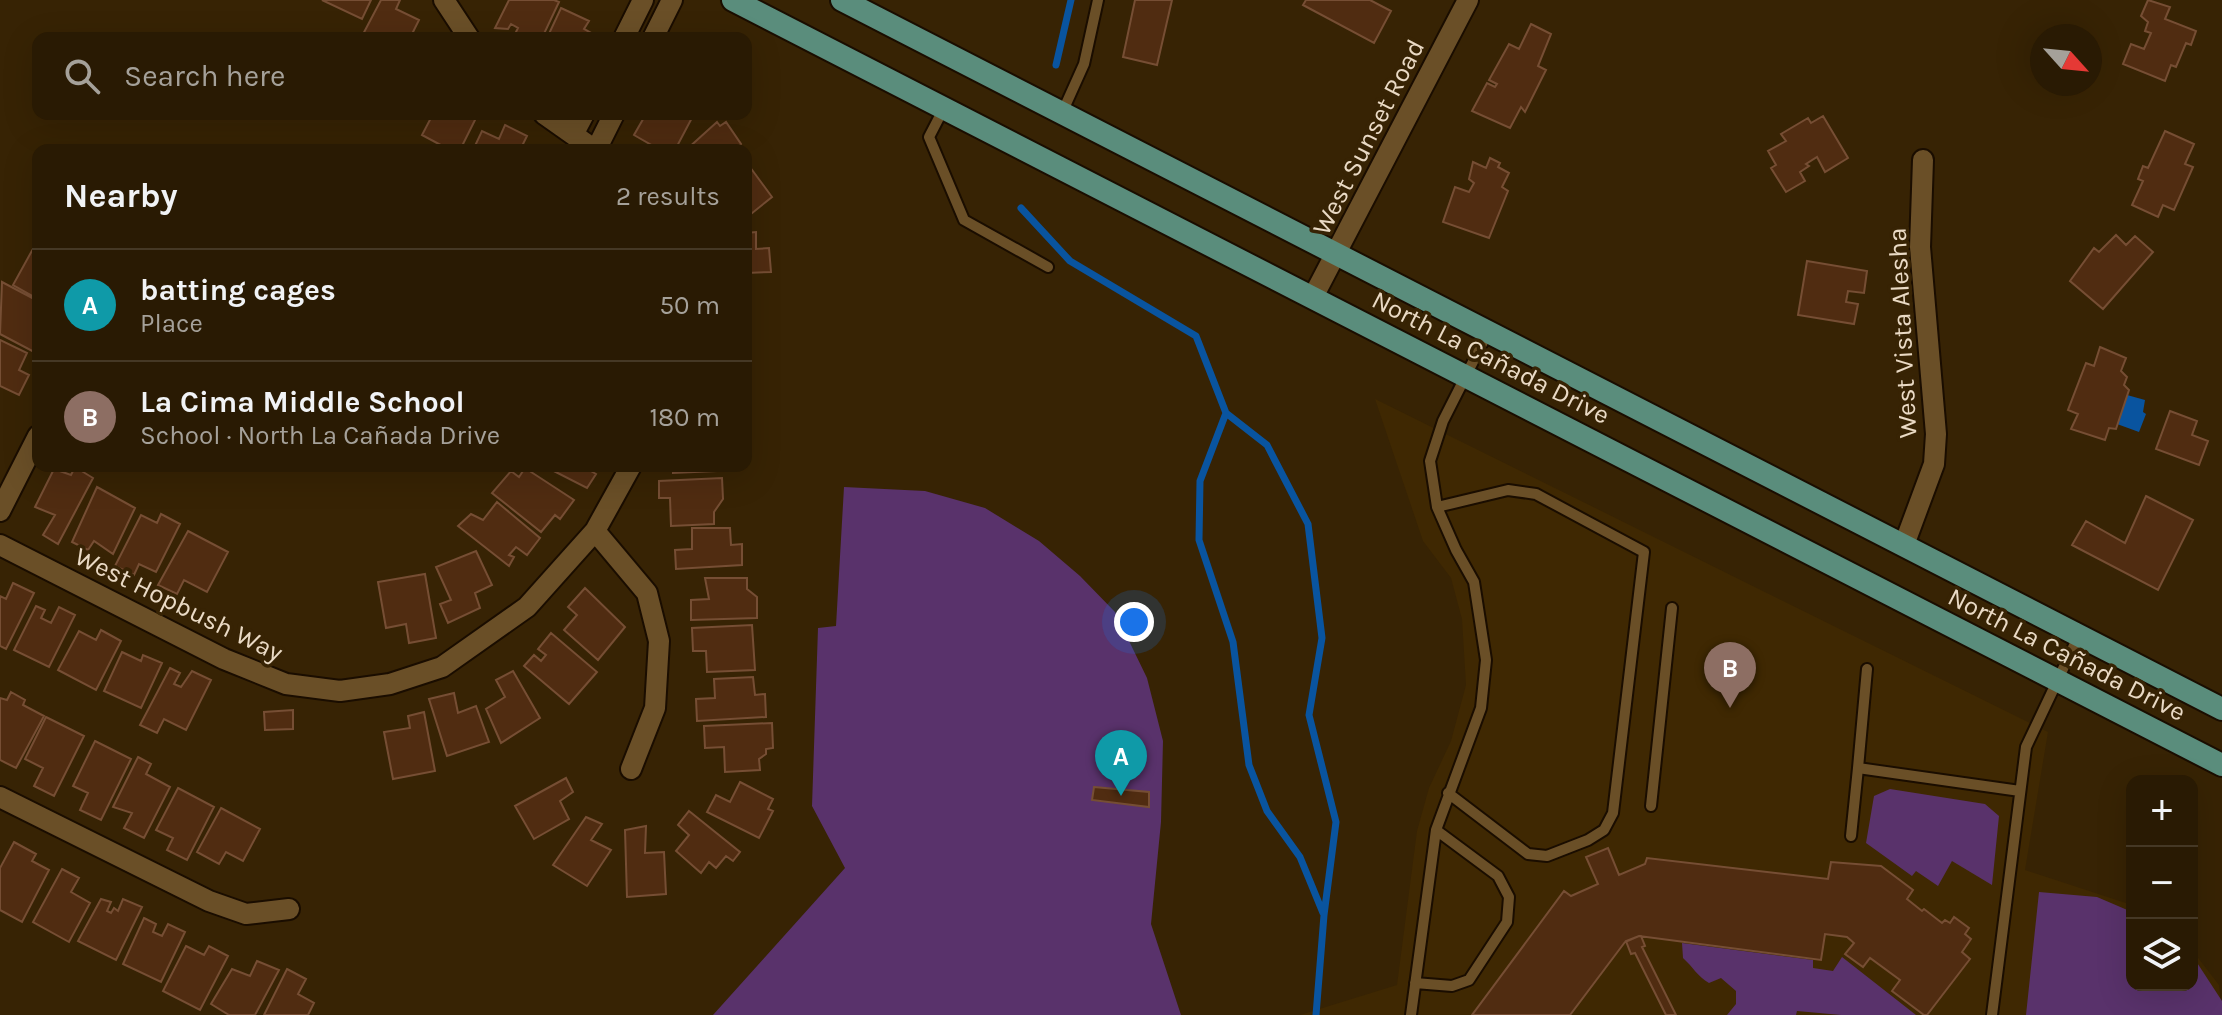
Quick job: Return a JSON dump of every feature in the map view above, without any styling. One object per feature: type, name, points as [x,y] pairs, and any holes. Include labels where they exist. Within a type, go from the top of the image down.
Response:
[{"type":"main road","name":"North La Cañada Drive","points":[[733,0],[2222,765]]},
{"type":"main road","name":"North La Cañada Drive","points":[[842,0],[2222,709]]},
{"type":"street","points":[[444,0],[465,32]]},
{"type":"street","points":[[627,32],[643,0]]},
{"type":"street","points":[[656,32],[672,0]]},
{"type":"street","name":"West Sunset Road","points":[[1313,297],[1468,0]]},
{"type":"street","points":[[553,120],[588,144]]},
{"type":"street","points":[[574,133],[581,120]]},
{"type":"street","points":[[598,144],[611,120]]},
{"type":"street","name":"West Vista Alesha","points":[[1904,545],[1934,464],[1936,434],[1920,247],[1923,160]]},
{"type":"street","points":[[0,511],[32,448]]},
{"type":"street","name":"West Hopbush Way","points":[[0,545],[224,659],[286,684],[340,691],[390,684],[442,667],[527,607],[595,531],[628,472]]},
{"type":"street","points":[[595,531],[647,593],[659,641],[655,708],[631,769]]},
{"type":"street","points":[[0,797],[209,901],[246,914],[289,909]]},
{"type":"lane","points":[[1062,113],[1084,64],[1098,0]]},
{"type":"lane","points":[[944,108],[929,137],[964,220],[1048,267]]},
{"type":"lane","points":[[1411,1015],[1436,830],[1481,708],[1486,660],[1474,582],[1437,507],[1430,461],[1443,421],[1488,332]]},
{"type":"lane","points":[[1437,507],[1508,490],[1536,494],[1644,552],[1613,813],[1604,830],[1588,840],[1547,856],[1528,854],[1448,793]]},
{"type":"lane","points":[[1651,806],[1672,608]]},
{"type":"lane","points":[[1992,1015],[2026,747],[2079,635]]},
{"type":"lane","points":[[1851,836],[1867,669]]},
{"type":"lane","points":[[1858,768],[2020,791]]},
{"type":"lane","points":[[1415,983],[1452,986],[1469,980],[1507,922],[1509,897],[1498,876],[1436,830]]},
{"type":"shaded area","points":[[1375,399],[2048,732],[2025,870],[2126,903],[2126,991],[2198,991],[2198,958],[2219,985],[2222,1015],[1300,1015],[1397,985],[1417,831],[1429,788],[1451,741],[1466,685],[1462,619],[1451,578],[1423,541]]},
{"type":"shaded area","points":[[844,487],[925,491],[985,508],[1039,541],[1080,576],[1115,612],[1147,678],[1163,741],[1161,822],[1151,924],[1181,1015],[713,1015],[845,868],[812,806],[818,628],[836,626]]},
{"type":"shaded area","points":[[1890,789],[1985,804],[1999,816],[1992,885],[1952,861],[1938,886],[1916,871],[1912,876],[1866,843],[1874,796]]},
{"type":"shaded area","points":[[2039,892],[2097,897],[2126,909],[2126,991],[2198,991],[2198,964],[2222,1001],[2222,1015],[2026,1015]]},
{"type":"shaded area","points":[[1682,943],[1813,960],[1813,968],[1833,971],[1842,957],[1916,1015],[1841,1015],[1797,1011],[1796,1015],[1727,1015],[1736,1004],[1736,991],[1721,978],[1709,983],[1702,978],[1683,958]]},
{"type":"water","points":[[2127,395],[2145,400],[2143,412],[2146,414],[2139,432],[2117,424]]},
{"type":"building","points":[[322,0],[371,0],[362,19]]},
{"type":"building","points":[[381,0],[400,0],[396,9],[419,20],[413,32],[364,32]]},
{"type":"building","points":[[509,0],[559,2],[545,32],[516,32],[518,28],[511,24],[508,29],[495,28]]},
{"type":"building","points":[[1135,0],[1172,0],[1157,65],[1123,57]]},
{"type":"building","points":[[1306,0],[1370,0],[1391,11],[1374,43],[1303,5]]},
{"type":"building","points":[[2148,0],[2170,7],[2165,19],[2196,31],[2191,45],[2186,43],[2176,67],[2171,65],[2165,81],[2123,64],[2131,44],[2144,49],[2151,33],[2145,31],[2148,22],[2141,16]]},
{"type":"building","points":[[561,8],[589,21],[584,29],[590,32],[550,32]]},
{"type":"building","points":[[1531,24],[1551,34],[1538,66],[1546,70],[1525,112],[1521,107],[1510,128],[1472,111],[1487,83],[1495,87],[1497,84],[1489,80],[1509,44],[1519,49]]},
{"type":"building","points":[[1823,116],[1848,158],[1825,172],[1817,157],[1800,172],[1805,181],[1786,192],[1771,168],[1776,165],[1768,151],[1786,141],[1781,134],[1808,118],[1811,123]]},
{"type":"building","points":[[430,120],[475,120],[463,144],[439,144],[422,135]]},
{"type":"building","points":[[643,120],[691,120],[678,144],[650,144],[634,135]]},
{"type":"building","points":[[717,122],[720,126],[726,122],[741,144],[693,144]]},
{"type":"building","points":[[505,125],[527,136],[523,144],[476,144],[482,131],[499,139]]},
{"type":"building","points":[[2165,131],[2194,144],[2185,164],[2193,167],[2174,210],[2163,205],[2158,217],[2132,205],[2143,181],[2138,179],[2143,166],[2148,168]]},
{"type":"building","points":[[1490,158],[1509,173],[1502,187],[1508,191],[1489,238],[1443,222],[1455,187],[1469,192],[1474,183],[1469,179],[1473,162],[1486,168]]},
{"type":"building","points":[[752,170],[772,197],[752,213]]},
{"type":"building","points":[[752,232],[756,232],[756,249],[769,248],[771,272],[752,273]]},
{"type":"building","points":[[2116,235],[2126,245],[2135,236],[2153,252],[2103,309],[2070,281],[2094,248],[2099,252]]},
{"type":"building","points":[[32,251],[32,296],[13,285]]},
{"type":"building","points":[[1807,261],[1867,271],[1864,293],[1848,291],[1846,302],[1858,304],[1854,324],[1798,315]]},
{"type":"building","points":[[2,282],[32,298],[32,351],[0,334]]},
{"type":"building","points":[[0,340],[27,353],[19,370],[29,375],[19,395],[0,386]]},
{"type":"building","points":[[2100,347],[2126,358],[2121,371],[2127,377],[2124,385],[2129,390],[2116,429],[2109,428],[2105,440],[2071,429],[2078,414],[2068,410],[2086,363],[2094,366]]},
{"type":"building","points":[[2170,411],[2197,421],[2192,435],[2208,441],[2199,465],[2156,449]]},
{"type":"building","points":[[52,472],[71,475],[72,472],[83,472],[93,478],[58,544],[43,535],[55,515],[35,507]]},
{"type":"building","points":[[510,472],[519,477],[522,472],[531,472],[574,500],[560,519],[555,515],[541,532],[492,493]]},
{"type":"building","points":[[556,472],[592,472],[596,474],[587,488]]},
{"type":"building","points":[[722,478],[723,499],[714,512],[714,524],[671,526],[670,498],[659,498],[659,481]]},
{"type":"building","points":[[97,487],[135,508],[113,554],[94,541],[88,550],[72,542]]},
{"type":"building","points":[[2146,496],[2193,520],[2158,590],[2072,545],[2086,521],[2125,543]]},
{"type":"building","points":[[497,502],[540,538],[527,555],[516,547],[509,555],[514,557],[509,566],[458,526],[471,514],[483,520]]},
{"type":"building","points":[[161,514],[180,524],[156,572],[139,564],[134,575],[115,566],[141,515],[157,523]]},
{"type":"building","points":[[692,528],[730,528],[731,545],[742,544],[742,565],[676,569],[675,550],[692,549]]},
{"type":"building","points":[[188,531],[228,552],[207,592],[184,580],[177,594],[158,585]]},
{"type":"building","points":[[476,551],[492,585],[475,593],[480,608],[448,623],[440,604],[451,600],[436,567]]},
{"type":"building","points":[[425,574],[436,638],[409,643],[406,624],[386,628],[378,582]]},
{"type":"building","points":[[705,578],[747,578],[747,589],[757,597],[757,618],[691,620],[691,600],[709,599]]},
{"type":"building","points":[[13,583],[34,593],[6,649],[0,646],[0,596],[6,599]]},
{"type":"building","points":[[585,588],[625,627],[598,660],[564,630],[577,615],[568,607]]},
{"type":"building","points":[[36,606],[45,610],[41,618],[51,623],[59,607],[75,615],[49,667],[14,650]]},
{"type":"building","points":[[752,625],[755,670],[707,672],[706,651],[693,651],[692,628]]},
{"type":"building","points":[[101,630],[121,641],[96,690],[58,670],[79,631],[96,640]]},
{"type":"building","points":[[551,633],[597,672],[569,704],[524,666],[534,655],[541,661],[546,655],[538,649]]},
{"type":"building","points":[[122,652],[141,661],[143,655],[162,663],[141,708],[104,691]]},
{"type":"building","points":[[170,668],[180,673],[174,684],[181,687],[192,671],[211,680],[186,730],[164,719],[157,733],[140,725]]},
{"type":"building","points":[[513,671],[540,718],[501,743],[486,709],[505,697],[496,680]]},
{"type":"building","points":[[753,677],[755,695],[765,694],[766,717],[697,721],[696,699],[715,698],[714,679]]},
{"type":"building","points":[[11,692],[25,700],[23,705],[44,716],[16,768],[0,760],[0,698],[7,700]]},
{"type":"building","points":[[454,693],[458,713],[476,706],[489,742],[447,756],[429,699]]},
{"type":"building","points":[[293,710],[293,729],[265,730],[264,712]]},
{"type":"building","points":[[424,712],[435,771],[393,779],[384,732],[410,728],[408,716]]},
{"type":"building","points":[[46,717],[84,736],[54,796],[34,786],[43,768],[25,759]]},
{"type":"building","points":[[772,723],[773,748],[766,749],[766,754],[759,759],[760,770],[725,772],[724,747],[705,748],[704,726]]},
{"type":"building","points":[[95,741],[131,759],[101,820],[80,810],[88,793],[73,786]]},
{"type":"building","points":[[138,757],[151,764],[146,774],[170,787],[144,838],[124,828],[132,813],[113,807]]},
{"type":"building","points":[[566,778],[573,792],[560,801],[569,819],[534,839],[515,806]]},
{"type":"building","points":[[740,782],[773,799],[768,809],[773,811],[759,838],[707,812],[716,795],[730,802]]},
{"type":"building","points":[[1094,787],[1149,792],[1149,807],[1092,800]]},
{"type":"building","points":[[178,788],[214,807],[187,860],[167,850],[173,838],[156,830]]},
{"type":"building","points":[[221,808],[260,829],[243,861],[226,852],[219,864],[197,852]]},
{"type":"building","points":[[689,811],[740,852],[733,861],[726,856],[716,868],[709,862],[701,873],[676,851],[689,835],[678,825]]},
{"type":"building","points":[[586,817],[602,824],[591,840],[611,850],[587,886],[553,865]]},
{"type":"building","points":[[646,826],[645,853],[664,852],[666,894],[627,897],[625,830]]},
{"type":"building","points":[[14,842],[36,854],[32,861],[49,870],[22,922],[0,910],[0,868]]},
{"type":"building","points":[[1608,848],[1619,875],[1645,864],[1647,858],[1828,879],[1831,862],[1881,866],[1913,890],[1907,899],[1922,911],[1924,909],[1942,923],[1945,920],[1950,923],[1954,917],[1969,928],[1965,934],[1971,939],[1962,952],[1970,959],[1924,1015],[1892,991],[1900,980],[1870,958],[1863,967],[1845,954],[1854,943],[1847,937],[1825,934],[1821,960],[1639,936],[1625,942],[1570,1015],[1472,1015],[1564,891],[1571,896],[1598,884],[1586,857]]},
{"type":"building","points":[[62,869],[79,878],[71,892],[90,903],[69,942],[33,922]]},
{"type":"building","points":[[101,899],[111,902],[107,911],[111,913],[114,908],[118,911],[123,899],[142,907],[116,960],[78,941]]},
{"type":"building","points":[[144,918],[156,924],[153,932],[162,936],[168,924],[185,932],[161,982],[123,964]]},
{"type":"building","points":[[1639,936],[1676,1015],[1666,1015],[1635,953],[1631,954],[1626,941]]},
{"type":"building","points":[[186,946],[204,955],[209,946],[228,956],[200,1010],[163,991]]},
{"type":"building","points":[[257,961],[279,970],[255,1015],[229,1015],[211,1004],[232,969],[250,976]]},
{"type":"building","points":[[287,969],[306,979],[298,994],[314,1003],[308,1015],[264,1015]]},
{"type":"waterway","points":[[1056,65],[1071,0]]},
{"type":"waterway","points":[[1021,208],[1070,261],[1196,336],[1226,413],[1267,445],[1308,524],[1322,638],[1309,715],[1336,822],[1316,1015]]},
{"type":"waterway","points":[[1226,413],[1200,481],[1199,540],[1233,642],[1249,765],[1267,811],[1300,857],[1323,913]]},
{"type":"place","name":"La Cima Middle School","points":[[1730,708]]},
{"type":"place","name":"batting cages","points":[[1121,796]]}]
